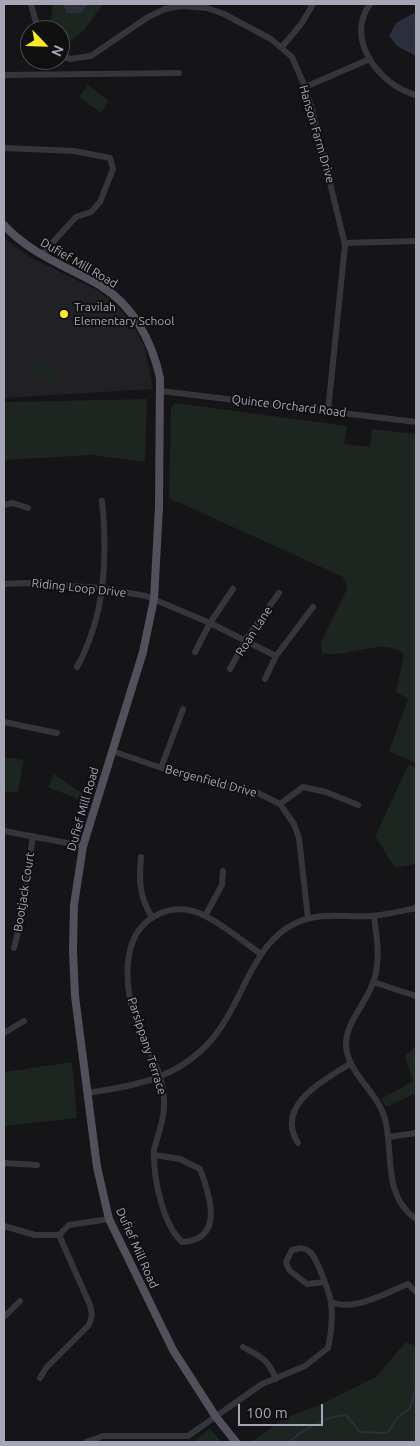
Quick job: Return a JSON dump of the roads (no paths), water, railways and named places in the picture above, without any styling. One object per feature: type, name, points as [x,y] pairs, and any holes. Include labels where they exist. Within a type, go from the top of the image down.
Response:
[{"type":"main road","name":"Dufief Mill Road","points":[[4,225],[41,255],[102,287],[126,307],[146,335],[155,358],[161,391],[158,526],[154,598],[143,652],[83,846],[74,905],[73,951],[75,996],[98,1167],[109,1219],[173,1350],[216,1417],[236,1442]]},
{"type":"street","points":[[31,4],[35,20]]},
{"type":"street","points":[[282,47],[302,23],[312,4]]},
{"type":"street","points":[[370,4],[361,21],[362,37],[370,59],[388,82],[403,92],[416,95]]},
{"type":"street","name":"Hanson Farm Drive","points":[[70,59],[91,56],[148,17],[165,9],[181,6],[208,6],[282,47],[292,57],[305,87],[324,151],[345,243],[328,411]]},
{"type":"street","points":[[305,87],[370,59]]},
{"type":"street","points":[[4,75],[179,73]]},
{"type":"street","points":[[4,148],[75,152],[110,158],[112,162],[114,169],[100,202],[91,212],[76,218],[41,255]]},
{"type":"street","points":[[345,243],[416,240]]},
{"type":"street","name":"Quince Orchard Road","points":[[161,391],[416,422]]},
{"type":"street","points":[[76,667],[96,625],[106,536],[102,501]]},
{"type":"street","points":[[4,505],[13,503],[28,508]]},
{"type":"street","name":"Riding Loop Drive","points":[[4,584],[25,582],[101,588],[154,598],[246,639],[276,656]]},
{"type":"street","points":[[195,652],[210,623],[233,589]]},
{"type":"street","name":"Roan Lane","points":[[230,669],[246,639],[279,593]]},
{"type":"street","points":[[265,679],[276,656],[313,607]]},
{"type":"street","points":[[161,768],[184,709]]},
{"type":"street","points":[[4,722],[57,733]]},
{"type":"street","name":"Bergenfield Drive","points":[[112,751],[194,779],[254,792],[280,804]]},
{"type":"street","points":[[308,918],[299,838],[294,824],[280,804],[303,787],[326,792],[358,805]]},
{"type":"street","points":[[4,831],[83,846]]},
{"type":"street","name":"Bootjack Court","points":[[14,948],[34,836]]},
{"type":"street","points":[[141,857],[139,877],[141,897],[152,917]]},
{"type":"street","points":[[205,916],[222,884],[223,871]]},
{"type":"street","points":[[88,1094],[136,1085],[160,1078],[190,1060],[213,1038],[261,954],[280,933],[308,918],[330,915],[374,916],[416,908]]},
{"type":"street","name":"Parsippany Terrace","points":[[154,1155],[180,1159],[200,1169],[212,1212],[212,1220],[206,1232],[193,1242],[182,1242],[170,1225],[156,1185],[154,1155],[165,1104],[160,1078],[134,1015],[128,980],[128,960],[131,943],[140,927],[152,917],[167,910],[180,909],[205,916],[261,954]]},
{"type":"street","points":[[374,916],[378,945],[378,965],[374,982],[347,1036],[347,1053],[351,1063],[380,1104],[388,1137],[390,1178],[399,1201],[406,1212],[416,1219]]},
{"type":"street","points":[[374,982],[416,996]]},
{"type":"street","points":[[4,1033],[24,1022]]},
{"type":"street","points":[[298,1143],[293,1135],[292,1124],[300,1101],[314,1086],[351,1063]]},
{"type":"street","points":[[388,1137],[416,1133]]},
{"type":"street","points":[[4,1163],[36,1165]]},
{"type":"street","points":[[4,1226],[35,1236],[59,1235],[69,1225],[109,1219]]},
{"type":"street","points":[[40,1378],[46,1368],[89,1325],[92,1315],[90,1304],[59,1235]]},
{"type":"street","points":[[86,1442],[103,1436],[188,1436],[262,1384],[305,1366],[328,1348],[331,1334],[330,1302],[324,1282],[310,1251],[304,1248],[292,1250],[286,1262],[289,1270],[307,1284],[324,1282]]},
{"type":"street","points":[[330,1302],[338,1305],[364,1302],[408,1284],[416,1292]]},
{"type":"street","points":[[4,1317],[20,1301]]},
{"type":"street","points":[[243,1347],[265,1359],[276,1378]]},
{"type":"water","points":[[64,4],[89,4],[80,13],[66,13]]},
{"type":"water","points":[[416,12],[416,56],[397,46],[389,36],[396,23]]},
{"type":"waterway","points":[[289,1442],[316,1424],[330,1418],[346,1415],[360,1432],[387,1433],[397,1418],[410,1408],[416,1388]]},
{"type":"place","name":"Travilah Elementary School","points":[[64,314]]}]
